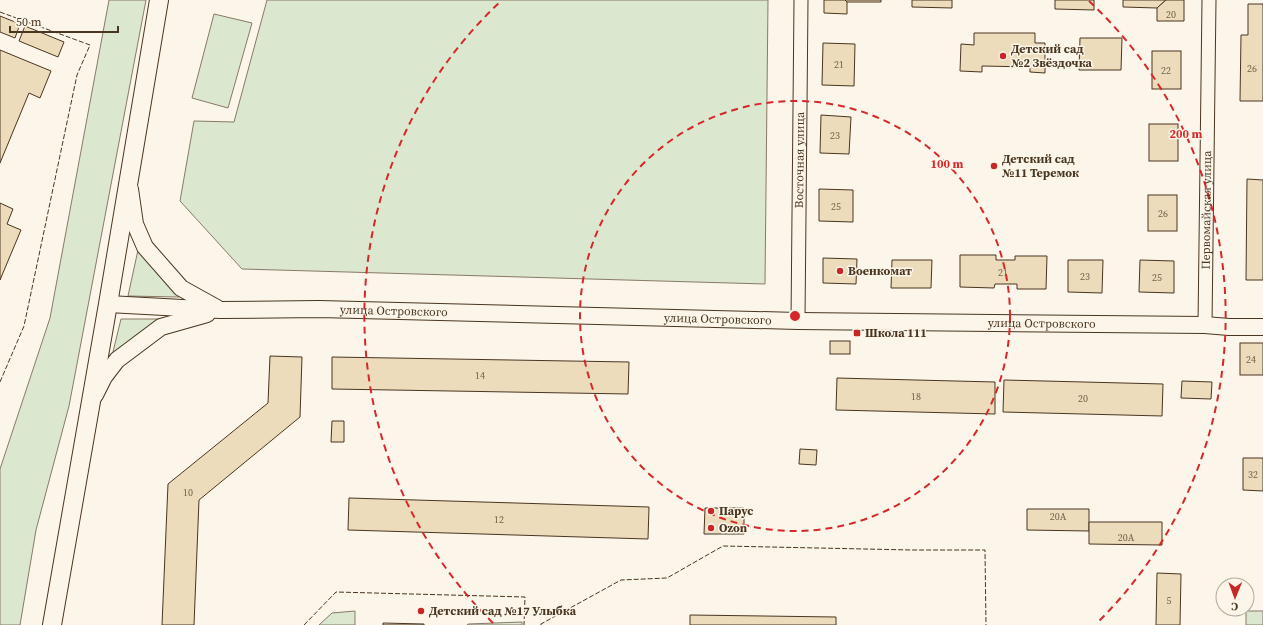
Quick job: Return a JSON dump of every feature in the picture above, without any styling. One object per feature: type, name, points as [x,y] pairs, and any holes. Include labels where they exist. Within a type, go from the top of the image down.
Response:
[{"type":"main road","points":[[52,625],[159,0]]},
{"type":"street","name":"Восточная улица","points":[[798,320],[801,0]]},
{"type":"street","name":"Первомайская улица","points":[[1205,324],[1210,0]]},
{"type":"street","points":[[129,182],[135,224],[145,247],[181,288],[220,310]]},
{"type":"street","points":[[108,304],[220,310]]},
{"type":"street","name":"улица Островского","points":[[220,310],[319,309],[798,320],[1205,324],[1229,327],[1263,327]]},
{"type":"street","points":[[91,403],[104,377],[117,360],[160,327],[220,310]]},
{"type":"green space","points":[[109,0],[146,0],[69,406],[36,530],[20,625],[0,625],[0,469],[50,318]]},
{"type":"green space","points":[[267,0],[768,0],[765,284],[242,269],[180,201],[194,121],[234,122]]},
{"type":"green space","points":[[214,14],[252,23],[228,108],[192,98]]},
{"type":"green space","points":[[138,250],[179,297],[128,296]]},
{"type":"green space","points":[[121,319],[165,319],[112,356]]},
{"type":"green space","points":[[355,611],[355,625],[319,625],[332,613]]},
{"type":"green space","points":[[1255,611],[1263,611],[1263,625],[1246,625],[1246,617],[1255,617]]},
{"type":"green space","points":[[522,622],[522,625],[467,625],[468,624]]},
{"type":"building","points":[[824,0],[845,0],[847,2],[847,14],[824,13]]},
{"type":"building","points":[[845,0],[881,0],[881,2],[847,2]]},
{"type":"building","points":[[912,0],[952,0],[952,8],[912,7]]},
{"type":"building","points":[[1055,0],[1094,0],[1094,10],[1055,9]]},
{"type":"building","points":[[1123,0],[1166,0],[1157,8],[1123,7]]},
{"type":"building","points":[[1166,0],[1184,0],[1184,21],[1157,21],[1157,8]]},
{"type":"building","points":[[1248,4],[1263,4],[1263,101],[1240,101],[1241,35],[1248,35]]},
{"type":"building","points":[[0,16],[20,24],[15,38],[0,32]]},
{"type":"building","points":[[25,26],[64,42],[58,57],[19,41]]},
{"type":"building","name":"Детский сад №2 Звёздочка","points":[[974,33],[1035,33],[1035,43],[1045,43],[1045,73],[1030,72],[1030,67],[982,66],[982,72],[960,71],[961,44],[974,45]]},
{"type":"building","points":[[1080,38],[1122,38],[1121,70],[1079,70]]},
{"type":"building","points":[[823,43],[855,44],[854,86],[822,85]]},
{"type":"building","points":[[0,50],[51,71],[40,98],[29,93],[0,163]]},
{"type":"building","points":[[1152,51],[1181,51],[1181,89],[1152,89]]},
{"type":"building","points":[[821,115],[851,117],[849,154],[820,153]]},
{"type":"building","points":[[1149,124],[1178,124],[1178,161],[1149,161]]},
{"type":"building","points":[[1247,179],[1263,180],[1263,280],[1246,280]]},
{"type":"building","points":[[819,189],[853,190],[853,222],[819,221]]},
{"type":"building","points":[[1148,195],[1177,195],[1177,231],[1148,231]]},
{"type":"building","points":[[0,203],[13,209],[7,224],[21,230],[0,280]]},
{"type":"building","points":[[960,255],[996,255],[996,260],[1015,260],[1015,256],[1047,256],[1046,289],[1017,289],[1017,284],[995,284],[994,288],[960,287]]},
{"type":"building","name":"Военкомат","points":[[823,258],[857,259],[856,284],[823,283]]},
{"type":"building","points":[[892,260],[932,260],[931,288],[891,288]]},
{"type":"building","points":[[1068,260],[1103,260],[1102,293],[1068,292]]},
{"type":"building","points":[[1140,260],[1174,261],[1174,293],[1139,292]]},
{"type":"building","points":[[830,341],[850,341],[850,354],[830,354]]},
{"type":"building","points":[[1240,343],[1263,343],[1263,375],[1240,375]]},
{"type":"building","points":[[270,356],[302,357],[300,417],[199,500],[194,625],[162,625],[168,484],[268,403]]},
{"type":"building","points":[[332,357],[629,362],[628,394],[332,389]]},
{"type":"building","points":[[837,378],[995,382],[995,414],[836,410]]},
{"type":"building","points":[[1004,380],[1163,384],[1162,416],[1003,412]]},
{"type":"building","points":[[1182,381],[1212,382],[1211,399],[1181,398]]},
{"type":"building","points":[[332,421],[344,421],[344,442],[331,442]]},
{"type":"building","points":[[800,449],[817,450],[816,465],[799,464]]},
{"type":"building","points":[[1243,458],[1263,458],[1263,491],[1243,490]]},
{"type":"building","points":[[349,498],[649,507],[648,539],[348,530]]},
{"type":"building","points":[[705,508],[744,508],[744,534],[704,534]]},
{"type":"building","points":[[1027,509],[1089,509],[1089,531],[1027,530]]},
{"type":"building","points":[[1089,522],[1162,522],[1162,545],[1089,544]]},
{"type":"building","points":[[1157,573],[1181,574],[1180,625],[1156,625]]},
{"type":"building","points":[[690,615],[836,617],[836,625],[690,625]]},
{"type":"building","points":[[383,623],[424,624],[424,625],[383,625]]},
{"type":"fence","points":[[0,12],[90,45],[77,75],[24,326],[0,382]]},
{"type":"fence","points":[[541,625],[621,580],[667,578],[723,546],[985,550],[986,625]]},
{"type":"fence","points":[[304,625],[336,592],[525,597],[524,625]]},
{"type":"place","name":"Детский сад №2 Звёздочка","points":[[1003,56]]},
{"type":"place","name":"Детский сад №11 Теремок","points":[[994,166]]},
{"type":"place","name":"Военкомат","points":[[840,271]]},
{"type":"place","name":"Школа 111","points":[[857,333]]},
{"type":"place","name":"Парус","points":[[711,511]]},
{"type":"place","name":"Ozon","points":[[711,528]]},
{"type":"place","name":"Детский сад №17 Улыбка","points":[[421,611]]}]
